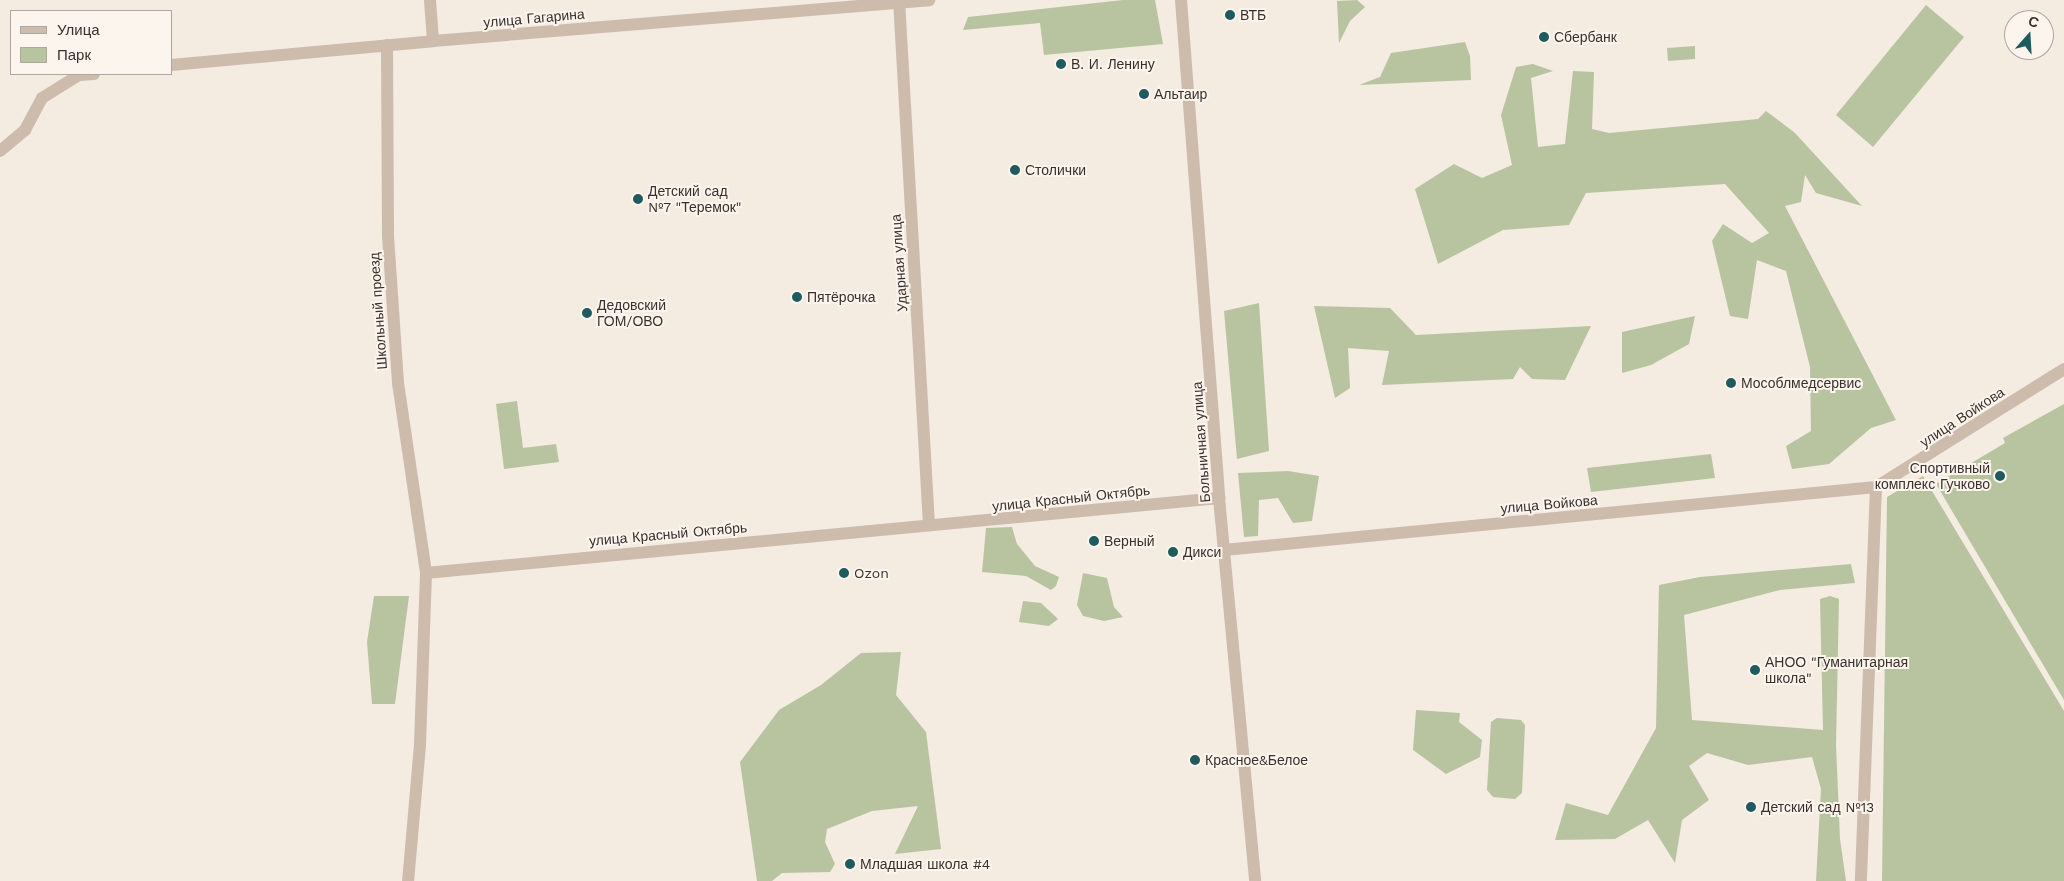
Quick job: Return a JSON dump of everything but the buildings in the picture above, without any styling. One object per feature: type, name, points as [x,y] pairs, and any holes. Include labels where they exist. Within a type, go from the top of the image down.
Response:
[{"type":"street","points":[[430,0],[433,41]]},
{"type":"street","name":"улица Гагарина","points":[[172,65],[899,1],[929,0]]},
{"type":"street","name":"Больничная улица","points":[[1181,0],[1219,498],[1255,881]]},
{"type":"street","name":"Ударная улица","points":[[899,1],[929,525]]},
{"type":"street","name":"Школьный проезд","points":[[387,45],[388,236],[398,383],[426,573]]},
{"type":"street","points":[[0,151],[25,130],[42,98],[79,75]]},
{"type":"street","name":"улица Войкова","points":[[1224,550],[1876,487],[2064,369]]},
{"type":"street","points":[[1861,881],[1876,487]]},
{"type":"street","name":"улица Красный Октябрь","points":[[426,573],[1219,498]]},
{"type":"street","points":[[408,881],[420,745],[426,573]]},
{"type":"green space","points":[[1123,0],[1155,0],[1163,44],[1044,55],[1040,23],[963,30],[968,17]]},
{"type":"green space","points":[[1357,0],[1365,7],[1350,21],[1339,43],[1337,1]]},
{"type":"green space","points":[[1926,5],[1964,37],[1873,147],[1836,115]]},
{"type":"green space","points":[[1465,42],[1470,56],[1471,80],[1359,85],[1380,77],[1391,53]]},
{"type":"green space","points":[[1695,46],[1695,59],[1668,61],[1667,48]]},
{"type":"green space","points":[[1533,64],[1553,71],[1531,78],[1538,147],[1565,144],[1573,71],[1594,72],[1592,129],[1609,133],[1758,119],[1766,111],[1795,133],[1862,206],[1816,193],[1805,175],[1801,202],[1785,206],[1896,420],[1871,428],[1829,464],[1792,469],[1786,446],[1811,431],[1810,367],[1786,271],[1757,260],[1748,319],[1730,316],[1712,241],[1723,224],[1752,243],[1769,233],[1725,184],[1586,193],[1569,225],[1503,230],[1438,264],[1415,189],[1454,164],[1482,178],[1512,165],[1501,115],[1516,67]]},
{"type":"green space","points":[[1259,303],[1269,451],[1237,459],[1224,311]]},
{"type":"green space","points":[[1314,306],[1390,308],[1416,335],[1591,326],[1565,380],[1532,379],[1520,367],[1513,379],[1382,385],[1389,351],[1348,348],[1350,388],[1335,398]]},
{"type":"green space","points":[[1695,316],[1689,344],[1651,365],[1622,373],[1622,332]]},
{"type":"green space","points":[[517,401],[523,448],[556,444],[559,462],[504,469],[496,404]]},
{"type":"green space","points":[[2064,404],[2064,700],[1936,484],[2005,443],[2003,438]]},
{"type":"green space","points":[[1711,454],[1715,478],[1591,492],[1587,468]]},
{"type":"green space","points":[[1288,471],[1319,476],[1312,521],[1293,523],[1278,498],[1259,500],[1258,536],[1244,537],[1238,473]]},
{"type":"green space","points":[[1923,476],[2064,711],[2064,881],[1882,881],[1887,497]]},
{"type":"green space","points":[[1012,527],[1017,544],[1035,566],[1059,577],[1056,586],[1051,590],[1026,576],[982,572],[986,528]]},
{"type":"green space","points":[[1851,564],[1855,583],[1780,590],[1684,615],[1692,720],[1823,730],[1820,599],[1830,596],[1839,599],[1836,745],[1840,839],[1846,881],[1816,881],[1821,789],[1812,757],[1748,765],[1707,753],[1689,766],[1709,800],[1682,820],[1675,863],[1648,820],[1615,839],[1555,840],[1566,803],[1608,815],[1656,728],[1659,585],[1700,577]]},
{"type":"green space","points":[[1083,573],[1107,578],[1114,607],[1123,617],[1104,621],[1083,616],[1077,605]]},
{"type":"green space","points":[[374,596],[409,596],[395,704],[372,704],[367,642]]},
{"type":"green space","points":[[1023,601],[1041,603],[1058,619],[1049,626],[1019,622]]},
{"type":"green space","points":[[901,652],[896,695],[926,732],[941,849],[895,854],[918,806],[872,811],[827,829],[825,842],[835,864],[830,872],[782,873],[772,881],[757,881],[740,762],[779,710],[821,685],[861,653]]},
{"type":"green space","points":[[1416,710],[1460,713],[1459,722],[1482,740],[1480,757],[1446,774],[1413,750]]},
{"type":"green space","points":[[1497,718],[1521,720],[1525,725],[1522,793],[1515,799],[1493,797],[1487,790],[1491,722]]},
{"type":"place","name":"ВТБ","points":[[1230,15]]},
{"type":"place","name":"Сбербанк","points":[[1544,37]]},
{"type":"place","name":"В. И. Ленину","points":[[1061,64]]},
{"type":"place","name":"Альтаир","points":[[1144,94]]},
{"type":"place","name":"Столички","points":[[1015,170]]},
{"type":"place","name":"Детский сад №7 \"Теремок\"","points":[[638,199]]},
{"type":"place","name":"Пятёрочка","points":[[797,297]]},
{"type":"place","name":"Дедовский ГОМ/ОВО","points":[[587,313]]},
{"type":"place","name":"Мособлмедсервис","points":[[1731,383]]},
{"type":"place","name":"Спортивный комплекс Гучково","points":[[2000,476]]},
{"type":"place","name":"Верный","points":[[1094,541]]},
{"type":"place","name":"Дикси","points":[[1173,552]]},
{"type":"place","name":"Ozon","points":[[844,573]]},
{"type":"place","name":"АНОО \"Гуманитарная школа\"","points":[[1755,670]]},
{"type":"place","name":"Красное&Белое","points":[[1195,760]]},
{"type":"place","name":"Детский сад №13","points":[[1751,807]]},
{"type":"place","name":"Младшая школа #4","points":[[850,864]]}]
